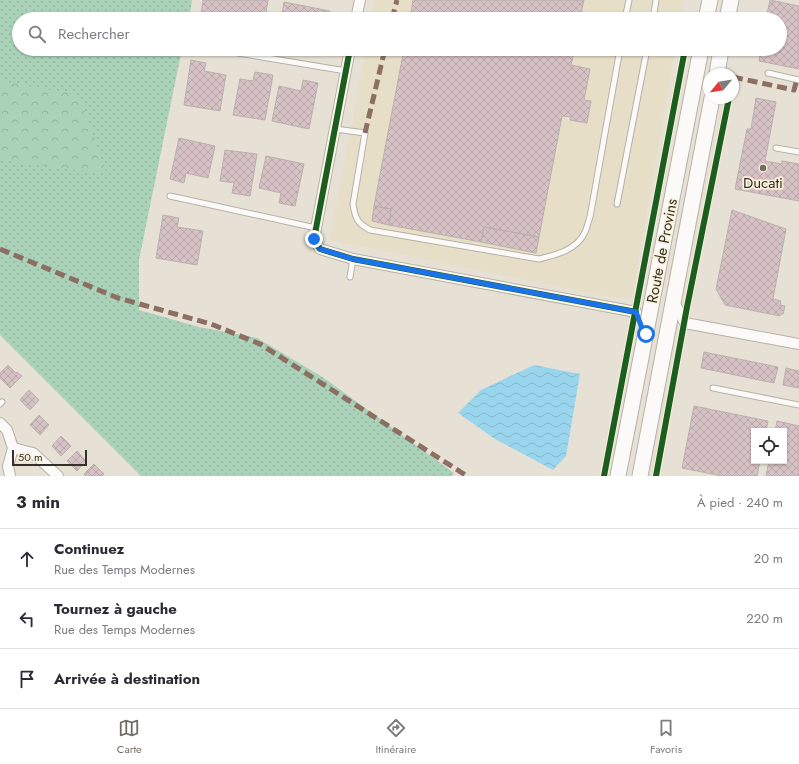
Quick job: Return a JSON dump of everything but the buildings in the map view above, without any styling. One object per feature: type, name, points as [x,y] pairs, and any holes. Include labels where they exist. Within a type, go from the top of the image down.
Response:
[{"type":"main road","points":[[707,12],[710,0]]},
{"type":"main road","points":[[728,12],[731,0]]},
{"type":"main road","name":"Route de Provins","points":[[618,476],[654,295],[699,56]]},
{"type":"main road","points":[[718,68],[720,56]]},
{"type":"main road","name":"Route de Provins","points":[[640,476],[711,104]]},
{"type":"street","points":[[357,12],[360,0]]},
{"type":"street","points":[[349,56],[314,239],[320,249],[353,259],[636,312]]},
{"type":"street","points":[[636,312],[654,295]]},
{"type":"street","points":[[673,300],[685,322]]},
{"type":"street","points":[[636,312],[646,334]]},
{"type":"street","points":[[666,337],[685,322],[799,344]]},
{"type":"street","points":[[0,424],[8,430],[13,448],[8,466],[10,476]]},
{"type":"street","points":[[13,448],[33,453],[58,476]]},
{"type":"lane","points":[[626,12],[629,0]]},
{"type":"lane","points":[[654,12],[656,0]]},
{"type":"lane","points":[[256,56],[346,71]]},
{"type":"lane","points":[[335,129],[365,133],[353,204],[355,215],[362,226],[370,230],[540,259],[558,254],[576,245],[585,233],[590,217],[619,56]]},
{"type":"lane","points":[[617,204],[646,56]]},
{"type":"lane","points":[[768,74],[799,80]]},
{"type":"lane","points":[[776,148],[799,152]]},
{"type":"lane","points":[[170,196],[316,228]]},
{"type":"lane","points":[[350,277],[353,259]]},
{"type":"lane","points":[[713,388],[799,405]]},
{"type":"shaded area","points":[[375,0],[683,0],[681,12],[373,12]]},
{"type":"shaded area","points":[[365,56],[674,56],[632,298],[615,298],[330,240]]},
{"type":"green space","points":[[0,0],[192,0],[190,12],[12,12],[12,56],[181,56],[139,260],[139,310],[199,327],[257,338],[324,378],[454,473],[452,476],[141,476],[0,335]]},
{"type":"green space","points":[[0,81],[79,95],[107,174],[0,160]]},
{"type":"water","points":[[534,365],[580,374],[566,456],[553,470],[495,439],[458,413],[481,390]]},
{"type":"marked path","points":[[394,12],[397,0]]},
{"type":"marked path","points":[[365,133],[383,56]]},
{"type":"marked path","points":[[739,78],[794,90],[797,79]]},
{"type":"marked path","points":[[0,249],[118,298],[211,324],[260,344],[467,476]]},
{"type":"cycle path","points":[[349,56],[314,239],[320,249],[353,259],[636,312]]},
{"type":"cycle path","points":[[604,476],[684,56]]},
{"type":"cycle path","points":[[656,476],[687,307],[728,104]]},
{"type":"place","name":"Ducati","points":[[763,168]]},
{"type":"route","points":[[314,239],[320,249],[353,259],[636,312],[646,334]]}]
